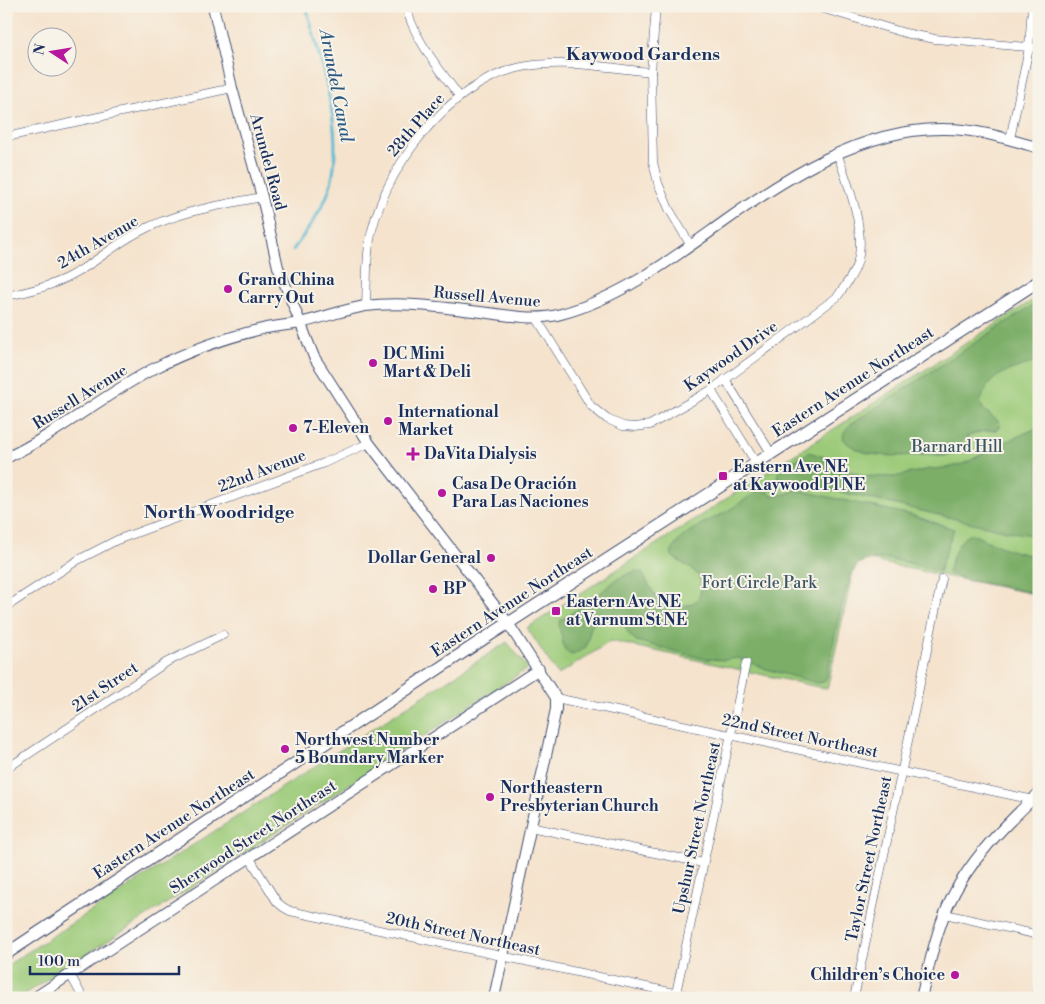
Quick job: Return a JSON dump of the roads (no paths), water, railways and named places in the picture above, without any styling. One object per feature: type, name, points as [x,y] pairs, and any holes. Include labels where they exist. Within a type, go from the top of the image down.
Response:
[{"type":"main road","name":"Eastern Avenue Northeast","points":[[6,954],[508,623],[1039,281]]},
{"type":"street","name":"Arundel Road","points":[[213,6],[278,267],[314,357],[369,444],[508,623],[556,698]]},
{"type":"street","points":[[406,6],[407,14],[424,47],[460,96]]},
{"type":"street","points":[[656,6],[651,72],[653,162],[658,183],[669,209],[692,246]]},
{"type":"street","points":[[814,6],[868,23],[927,37],[1039,48]]},
{"type":"street","points":[[1010,140],[1029,48],[1032,6]]},
{"type":"street","name":"28th Place","points":[[366,306],[369,245],[383,196],[398,165],[424,132],[460,96],[491,78],[520,68],[543,64],[581,65],[651,72]]},
{"type":"street","points":[[6,137],[232,88]]},
{"type":"street","name":"Russell Avenue","points":[[6,458],[56,431],[88,408],[155,368],[200,348],[267,328],[300,323],[366,306],[415,306],[537,319],[559,315],[585,306],[632,284],[692,246],[722,223],[786,181],[837,153],[864,142],[926,130],[944,129],[972,131],[1039,148]]},
{"type":"street","name":"Kaywood Drive","points":[[537,319],[591,406],[607,419],[623,426],[650,425],[711,390],[837,297],[849,279],[858,259],[860,238],[854,198],[837,153]]},
{"type":"street","name":"24th Avenue","points":[[6,296],[24,293],[72,275],[137,233],[168,220],[215,206],[262,197]]},
{"type":"street","points":[[725,379],[772,453]]},
{"type":"street","points":[[711,390],[756,463]]},
{"type":"street","name":"22nd Avenue","points":[[6,607],[78,560],[117,540],[324,463],[369,444]]},
{"type":"street","name":"Taylor Street Northeast","points":[[854,998],[942,579]]},
{"type":"street","name":"21st Street","points":[[6,769],[167,662],[223,636]]},
{"type":"street","name":"Upshur Street Northeast","points":[[675,995],[746,663]]},
{"type":"street","name":"Sherwood Street Northeast","points":[[34,998],[539,669]]},
{"type":"street","points":[[494,998],[556,709],[556,698]]},
{"type":"street","name":"22nd Street Northeast","points":[[556,698],[1037,798]]},
{"type":"street","points":[[921,998],[933,950],[945,914],[957,889],[969,870],[1017,813],[1037,798]]},
{"type":"street","points":[[530,827],[703,863]]},
{"type":"street","name":"20th Street Northeast","points":[[250,857],[277,902],[290,911],[675,995],[698,998]]},
{"type":"street","points":[[945,914],[1039,935]]},
{"type":"street","points":[[70,974],[83,998]]},
{"type":"street","points":[[1035,998],[1039,979]]},
{"type":"waterway","name":"Arundel Canal","points":[[293,250],[323,205],[333,176],[335,153],[330,102],[306,6]]},
{"type":"place","name":"Grand China Carry Out","points":[[228,289]]},
{"type":"place","name":"DC Mini Mart & Deli","points":[[373,363]]},
{"type":"place","name":"International Market","points":[[388,421]]},
{"type":"place","name":"7-Eleven","points":[[293,428]]},
{"type":"place","name":"DaVita Dialysis","points":[[413,454]]},
{"type":"place","name":"Eastern Ave NE at Kaywood Pl NE","points":[[723,476]]},
{"type":"place","name":"Casa De Oración Para Las Naciones","points":[[442,493]]},
{"type":"place","name":"Dollar General","points":[[491,558]]},
{"type":"place","name":"BP","points":[[433,589]]},
{"type":"place","name":"Eastern Ave NE at Varnum St NE","points":[[556,611]]},
{"type":"place","name":"Northwest Number 5 Boundary Marker","points":[[285,749]]},
{"type":"place","name":"Northeastern Presbyterian Church","points":[[490,797]]},
{"type":"place","name":"Children’s Choice","points":[[955,975]]},
{"type":"district","name":"Kaywood Gardens","points":[[643,54]]},
{"type":"district","name":"North Woodridge","points":[[219,512]]},
{"type":"park label","name":"Barnard Hill","points":[[957,447]]},
{"type":"park label","name":"Fort Circle Park","points":[[759,583]]}]
